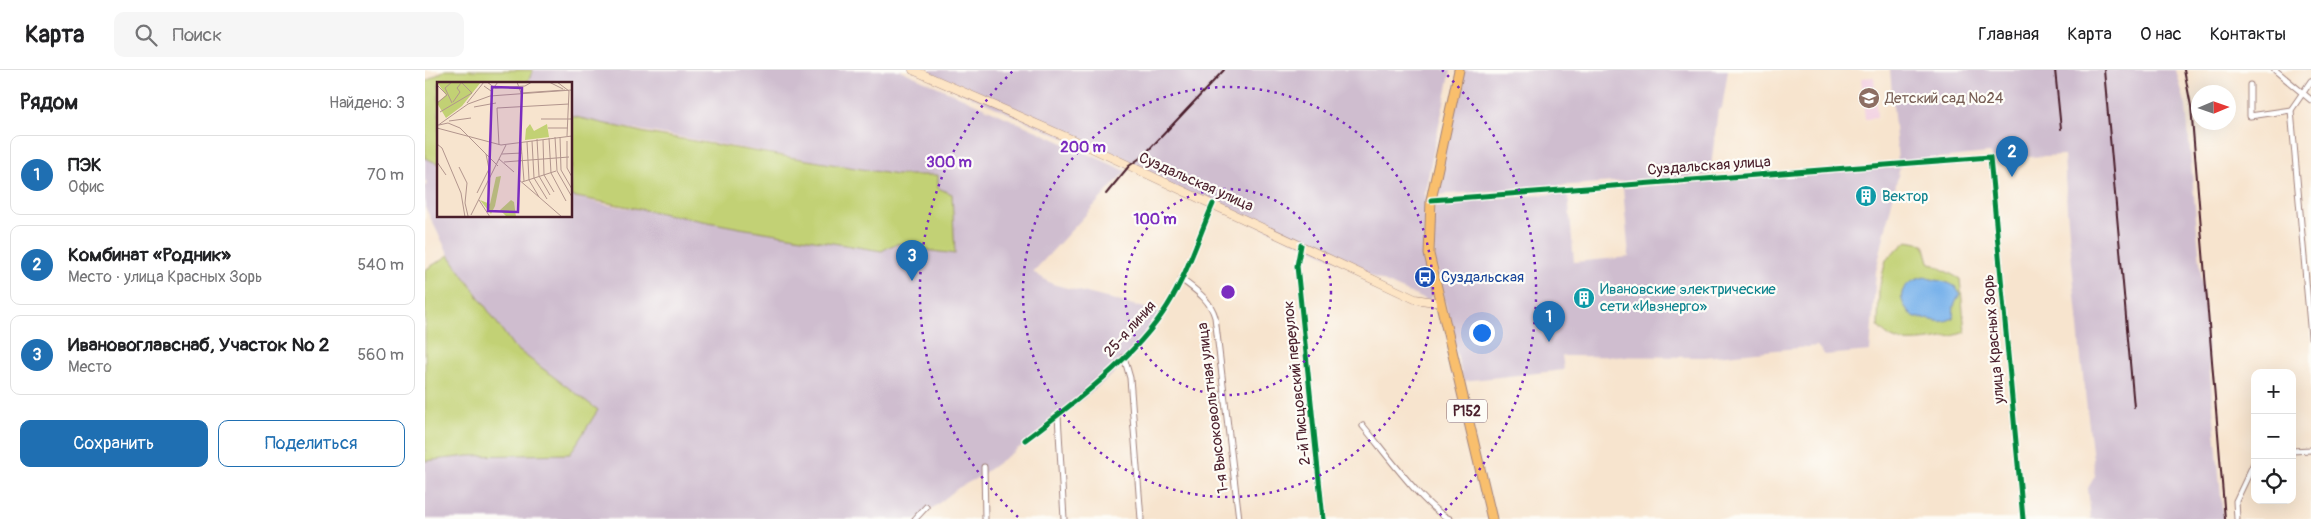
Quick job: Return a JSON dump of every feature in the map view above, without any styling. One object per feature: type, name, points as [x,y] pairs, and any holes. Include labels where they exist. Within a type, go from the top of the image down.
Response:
[{"type":"main road","name":"Суздальская улица","points":[[913,70],[1087,146],[1415,299],[1440,304]]},
{"type":"main road","name":"Р152","points":[[1459,70],[1431,200],[1429,254],[1492,519]]},
{"type":"street","points":[[2275,70],[2311,100]]},
{"type":"street","points":[[2311,81],[2291,110],[2310,302],[2311,337]]},
{"type":"street","points":[[2250,85],[2250,116],[2291,110]]},
{"type":"street","name":"Суздальская улица","points":[[1431,200],[1990,157]]},
{"type":"street","name":"улица Красных Зорь","points":[[1990,157],[2023,519]]},
{"type":"street","name":"25-я линия","points":[[1025,440],[1058,415],[1124,357],[1159,318],[1181,279],[1213,204]]},
{"type":"street","name":"2-й Писцовский переулок","points":[[1301,245],[1297,266],[1323,519]]},
{"type":"street","name":"1-я Высоковольтная улица","points":[[1181,279],[1205,298],[1213,307],[1239,519]]},
{"type":"street","points":[[1124,357],[1130,378],[1141,519]]},
{"type":"street","points":[[1058,415],[1063,519]]},
{"type":"street","points":[[1363,426],[1422,496],[1442,516],[1450,519]]},
{"type":"street","points":[[2296,451],[2311,450]]},
{"type":"street","points":[[984,467],[985,519]]},
{"type":"street","points":[[2237,519],[2236,501],[2251,469]]},
{"type":"street","points":[[915,519],[926,507]]},
{"type":"shaded area","points":[[533,70],[900,70],[1126,171],[1033,272],[1052,284],[1164,313],[1157,327],[1118,370],[1051,425],[977,478],[958,488],[919,519],[425,519],[425,461],[468,456],[598,410],[514,347],[449,255],[425,207],[425,187],[427,183],[425,180],[425,158],[437,163],[437,218],[573,218],[573,196],[608,205],[892,245],[907,242],[923,249],[955,253],[952,195],[938,188],[938,175],[897,175],[588,121],[573,117],[573,82],[528,82]]},
{"type":"shaded area","points":[[912,70],[1451,70],[1425,191],[1424,244],[1432,296],[1428,301]]},
{"type":"shaded area","points":[[1461,70],[1728,70],[1722,108],[1718,110],[1710,175],[1435,195]]},
{"type":"shaded area","points":[[1890,70],[2176,70],[2186,106],[2223,519],[2091,519],[2088,488],[2095,476],[2081,359],[2067,210],[2064,155],[1993,159],[1989,153],[1898,162]]},
{"type":"shaded area","name":"Детский сад №24","points":[[1874,77],[1877,118],[1865,119],[1861,78]]},
{"type":"shaded area","points":[[1900,167],[1876,271],[1870,351],[1825,355],[1817,346],[1705,357],[1562,356],[1564,370],[1463,381],[1435,258],[1433,235],[1434,203],[1568,193],[1574,262],[1629,257],[1623,188],[1841,169]]},
{"type":"green space","points":[[445,70],[533,70],[528,82],[437,82],[437,163],[425,158],[425,82]]},
{"type":"green space","points":[[573,116],[646,133],[897,175],[938,175],[938,188],[952,194],[955,254],[927,250],[907,244],[894,245],[882,251],[740,228],[573,196]]},
{"type":"green space","points":[[1907,241],[1924,244],[1929,262],[1960,279],[1965,332],[1919,341],[1900,341],[1892,338],[1878,327],[1879,289],[1886,260]]},
{"type":"green space","points":[[449,255],[514,347],[598,410],[570,454],[468,456],[425,461],[425,270]]},
{"type":"water","points":[[1925,277],[1954,286],[1960,293],[1954,306],[1953,318],[1939,321],[1915,318],[1908,311],[1902,299],[1904,288],[1909,283]]},
{"type":"railway","points":[[1106,194],[1129,166],[1143,156],[1224,70]]},
{"type":"railway","points":[[2055,70],[2061,129]]},
{"type":"railway","points":[[2104,70],[2134,407]]},
{"type":"railway","points":[[2184,70],[2191,106],[2225,519]]},
{"type":"cycle path","points":[[1431,200],[1990,157],[2023,519]]},
{"type":"cycle path","points":[[1025,440],[1103,378],[1122,361],[1155,324],[1181,281],[1213,204]]},
{"type":"cycle path","points":[[1301,245],[1297,266],[1323,519]]},
{"type":"place","name":"Детский сад №24","points":[[1869,98]]},
{"type":"place","name":"Комбинат «Родник»","points":[[2012,177]]},
{"type":"place","name":"Вектор","points":[[1866,196]]},
{"type":"place","name":"Суздальская","points":[[1425,277]]},
{"type":"place","name":"Ивановоглавснаб, Участок № 2","points":[[912,281]]},
{"type":"place","name":"Ивановские электрические сети «Ивэнерго»","points":[[1584,298]]},
{"type":"place","name":"ПЭК","points":[[1549,342]]}]
